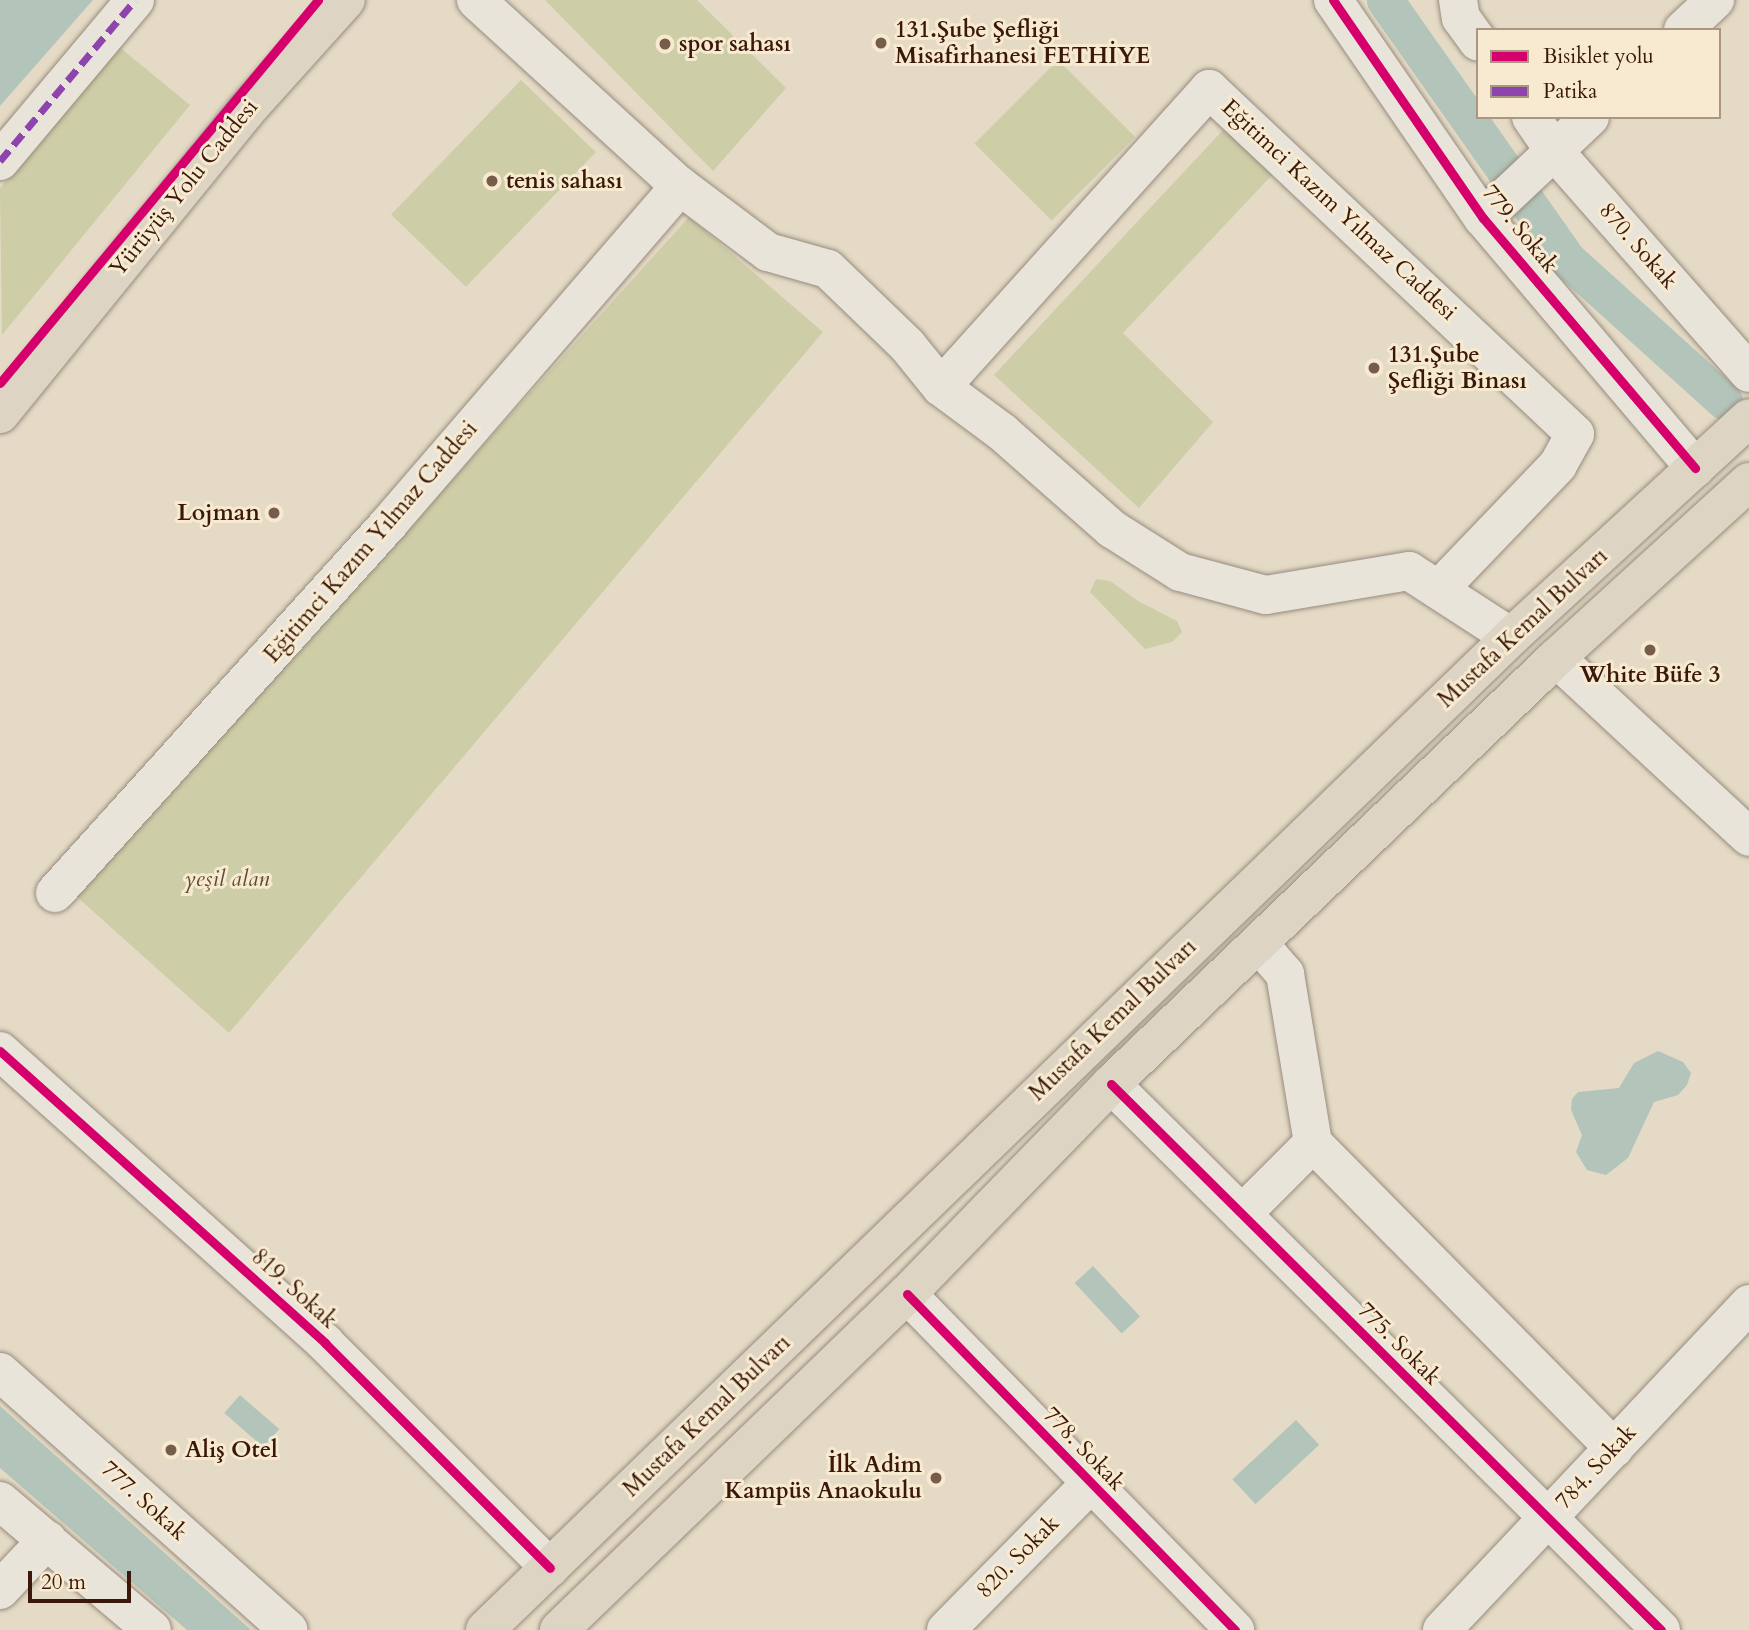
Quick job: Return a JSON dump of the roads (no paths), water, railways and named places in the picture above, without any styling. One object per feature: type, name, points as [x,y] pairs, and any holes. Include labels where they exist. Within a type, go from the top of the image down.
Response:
[{"type":"main road","name":"Yürüyüş Yolu Caddesi","points":[[0,414],[246,111],[346,0]]},
{"type":"main road","name":"Mustafa Kemal Bulvarı","points":[[485,1630],[1511,638],[1749,418]]},
{"type":"main road","name":"Mustafa Kemal Bulvarı","points":[[559,1630],[907,1294],[1111,1084],[1556,658],[1745,493]]},
{"type":"street","points":[[0,161],[135,0]]},
{"type":"street","points":[[476,0],[680,186],[768,252],[828,270],[907,345],[941,387],[1112,529],[1180,572],[1266,595],[1409,571],[1511,638]]},
{"type":"street","name":"779. Sokak","points":[[1333,0],[1483,218],[1695,468]]},
{"type":"street","points":[[1458,0],[1461,18],[1476,38]]},
{"type":"street","points":[[1685,28],[1714,0]]},
{"type":"street","name":"Eğitimci Kazım Yılmaz Caddesi","points":[[941,387],[1209,89],[1575,434],[1558,465],[1438,590]]},
{"type":"street","name":"870. Sokak","points":[[1532,119],[1555,152],[1749,373]]},
{"type":"street","points":[[1483,218],[1588,119]]},
{"type":"street","name":"Eğitimci Kazım Yılmaz Caddesi","points":[[55,893],[390,522],[680,186]]},
{"type":"street","points":[[1556,658],[1749,837]]},
{"type":"street","points":[[1259,943],[1285,974],[1313,1143],[1614,1448]]},
{"type":"street","name":"819. Sokak","points":[[0,1051],[325,1343],[550,1568]]},
{"type":"street","name":"775. Sokak","points":[[1111,1084],[1661,1630]]},
{"type":"street","points":[[1242,1214],[1313,1143]]},
{"type":"street","name":"778. Sokak","points":[[907,1294],[1090,1484],[1236,1630]]},
{"type":"street","name":"784. Sokak","points":[[1442,1630],[1749,1304]]},
{"type":"street","name":"777. Sokak","points":[[0,1372],[289,1630]]},
{"type":"street","name":"820. Sokak","points":[[946,1630],[1090,1484]]},
{"type":"street","points":[[0,1502],[152,1630]]},
{"type":"street","points":[[0,1590],[47,1540]]},
{"type":"waterway","points":[[1385,0],[1568,260],[1724,401]]},
{"type":"place","name":"131.Şube Şefliği Misafirhanesi FETHİYE","points":[[881,43]]},
{"type":"place","name":"spor sahası","points":[[665,44]]},
{"type":"place","name":"tenis sahası","points":[[492,181]]},
{"type":"place","name":"131.Şube Şefliği Binası","points":[[1374,368]]},
{"type":"place","name":"Lojman","points":[[274,513]]},
{"type":"place","name":"White Büfe 3","points":[[1650,650]]},
{"type":"place","name":"Aliş Otel","points":[[171,1450]]},
{"type":"place","name":"İlk Adim Kampüs Anaokulu","points":[[936,1478]]},
{"type":"park label","name":"yeşil alan","points":[[227,879]]}]
